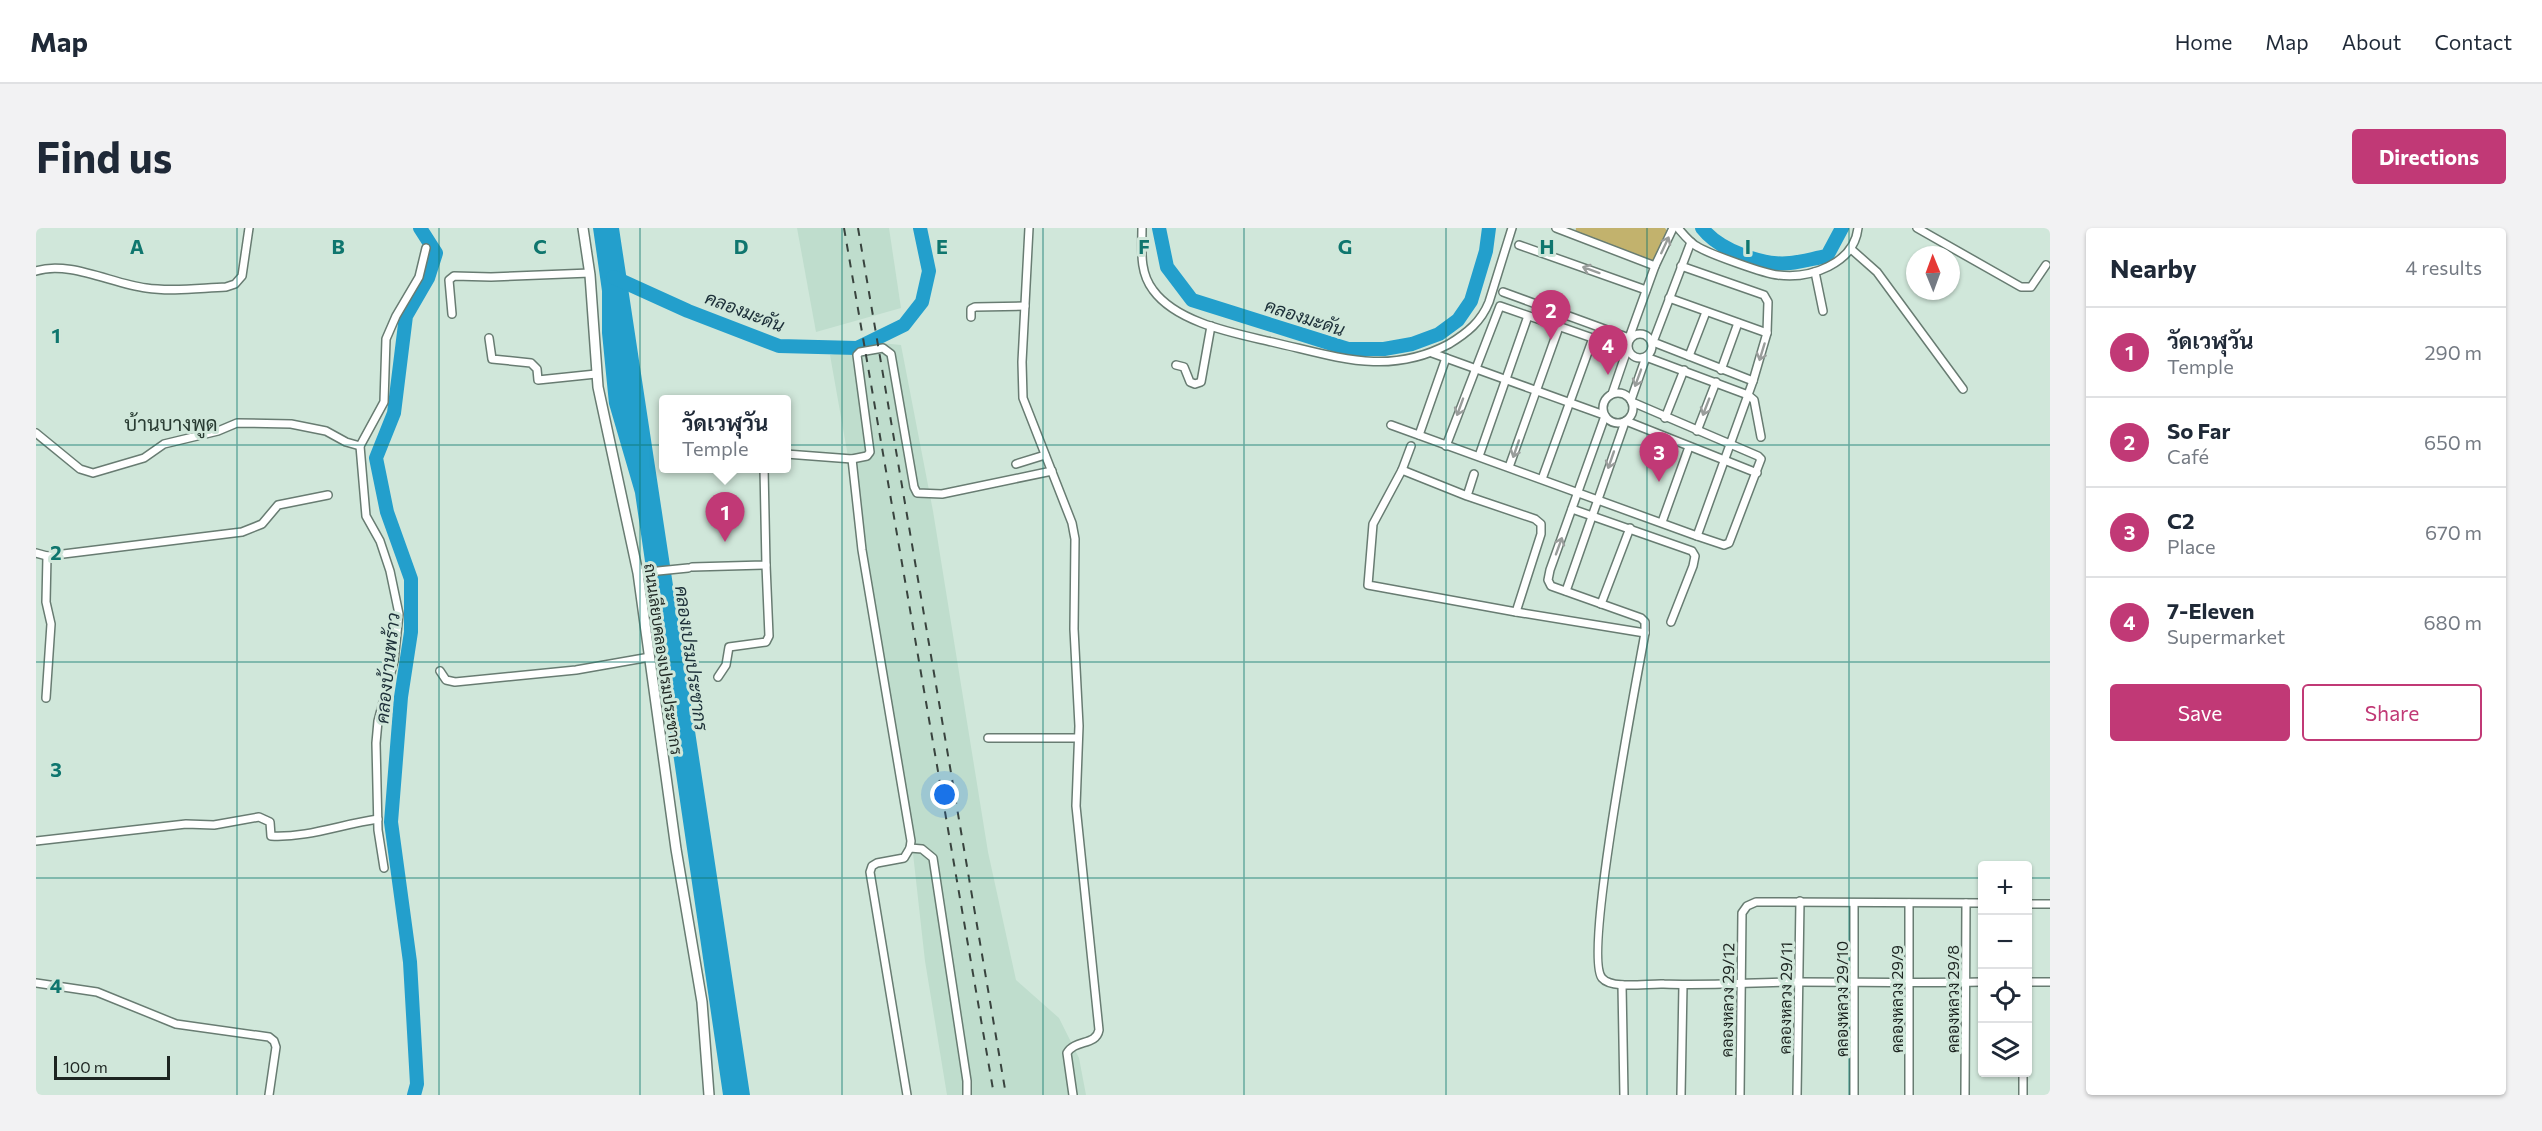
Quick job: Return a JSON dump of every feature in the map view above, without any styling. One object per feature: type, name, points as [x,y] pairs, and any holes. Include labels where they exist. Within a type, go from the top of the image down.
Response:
[{"type":"street","points":[[36,271],[49,267],[63,268],[137,287],[160,290],[226,287],[236,284],[242,276],[249,228]]},
{"type":"street","name":"ถนนเลียบคลองเปรมประชากร","points":[[583,228],[590,273],[596,374],[642,572],[676,849],[702,1002],[709,1095]]},
{"type":"street","points":[[1029,228],[1022,362],[1023,398],[1072,523],[1075,539],[1074,629],[1078,676],[1076,806],[1099,1030],[1098,1036],[1094,1039],[1078,1043],[1067,1053],[1073,1095]]},
{"type":"street","points":[[1142,228],[1143,270],[1147,282],[1154,292],[1190,318],[1211,326],[1343,360],[1386,362],[1411,359],[1432,353],[1462,336],[1484,313],[1512,228]]},
{"type":"street","points":[[1556,228],[1655,266]]},
{"type":"street","points":[[1858,228],[1851,249],[1836,262],[1815,272],[1777,275],[1704,250],[1676,228],[1655,266],[1612,394],[1604,402],[1604,416],[1548,580],[1551,586],[1641,618],[1645,622],[1613,818],[1597,955],[1598,971],[1602,979],[1609,983],[1622,985],[1978,982]]},
{"type":"street","points":[[1917,228],[2021,287],[2031,287],[2046,265]]},
{"type":"street","points":[[1566,591],[1626,422],[1632,415],[1631,401],[1646,357],[1653,349],[1653,342],[1691,242]]},
{"type":"street","points":[[1519,244],[1646,290]]},
{"type":"street","points":[[384,868],[378,819],[376,736],[394,661],[399,614],[390,571],[380,541],[366,516],[360,446],[384,402],[386,339],[396,316],[419,277],[426,248]]},
{"type":"street","points":[[1851,249],[1878,272],[1963,389]]},
{"type":"street","points":[[1681,266],[1764,295],[1768,302],[1767,333],[1753,381],[1697,536]]},
{"type":"street","points":[[1815,272],[1823,311]]},
{"type":"street","points":[[452,314],[449,280],[454,276],[491,277],[590,273]]},
{"type":"street","points":[[1503,292],[1629,338],[1638,334],[1650,338],[1653,342],[1753,381]]},
{"type":"street","points":[[1669,298],[1767,333]]},
{"type":"street","points":[[971,317],[971,309],[982,305],[1025,306]]},
{"type":"street","points":[[1446,446],[1474,368],[1500,306],[1627,350],[1638,357],[1646,357],[1684,370],[1748,395],[1754,400],[1761,437]]},
{"type":"street","points":[[1689,357],[1706,312]]},
{"type":"street","points":[[1479,456],[1528,316]]},
{"type":"street","points":[[1721,370],[1738,323]]},
{"type":"street","points":[[1176,365],[1184,367],[1190,382],[1195,384],[1201,382],[1211,326]]},
{"type":"street","points":[[1509,467],[1559,327]]},
{"type":"street","points":[[489,338],[492,358],[531,363],[537,369],[538,380],[596,374]]},
{"type":"street","points":[[1542,479],[1593,338]]},
{"type":"street","points":[[791,454],[852,459],[864,458],[870,452],[857,355],[860,352],[883,348],[891,354],[914,487],[917,493],[942,494],[1052,471]]},
{"type":"street","points":[[1432,353],[1570,402],[1604,416],[1614,423],[1626,422],[1756,473]]},
{"type":"street","points":[[1419,435],[1446,358]]},
{"type":"street","points":[[1665,418],[1684,370]]},
{"type":"street","points":[[1697,431],[1716,382]]},
{"type":"street","points":[[1391,424],[1697,536],[1724,545],[1729,543],[1761,459],[1665,418],[1631,401],[1621,393],[1612,394]]},
{"type":"street","points":[[36,433],[60,454],[88,473],[97,473],[144,458],[164,444],[218,431],[237,423],[291,424],[326,431],[346,442],[360,446]]},
{"type":"street","points":[[1411,446],[1402,470],[1373,524],[1368,585],[1645,633]]},
{"type":"street","points":[[1662,522],[1689,447]]},
{"type":"street","points":[[1016,464],[1045,455]]},
{"type":"street","points":[[852,459],[861,540],[910,848],[904,858],[877,863],[872,866],[870,872],[907,1095]]},
{"type":"street","points":[[1402,470],[1467,496],[1535,519],[1541,524],[1541,534],[1516,612]]},
{"type":"street","points":[[718,677],[726,665],[729,647],[766,642],[769,636],[764,473]]},
{"type":"street","points":[[1467,496],[1474,474]]},
{"type":"street","points":[[36,553],[47,556],[242,532],[262,524],[278,505],[328,495]]},
{"type":"street","points":[[1572,509],[1692,551],[1695,556],[1671,622]]},
{"type":"street","points":[[1601,604],[1630,528]]},
{"type":"street","points":[[46,698],[51,624],[46,602],[47,556]]},
{"type":"street","points":[[642,572],[766,565]]},
{"type":"street","points":[[440,671],[446,680],[455,682],[576,670],[651,657]]},
{"type":"street","points":[[988,738],[1078,738]]},
{"type":"street","points":[[36,841],[186,824],[214,825],[259,817],[270,822],[271,836],[290,837],[348,823],[378,819]]},
{"type":"street","points":[[910,848],[922,849],[933,858],[967,1081],[967,1095]]},
{"type":"street","points":[[1800,901],[1978,903]]},
{"type":"street","name":"คลองหลวง 29/12","points":[[1740,1095],[1742,913],[1747,906],[1756,902],[1800,901]]},
{"type":"street","name":"คลองหลวง 29/11","points":[[1797,1095],[1800,901]]},
{"type":"street","name":"คลองหลวง 29/10","points":[[1854,903],[1854,1095]]},
{"type":"street","name":"คลองหลวง 29/9","points":[[1909,903],[1909,1095]]},
{"type":"street","name":"คลองหลวง 29/8","points":[[1965,1095],[1966,903]]},
{"type":"street","points":[[2032,904],[2050,904]]},
{"type":"street","points":[[2032,982],[2050,982]]},
{"type":"street","points":[[36,983],[97,992],[176,1024],[269,1037],[274,1041],[276,1047],[269,1095]]},
{"type":"street","points":[[1622,985],[1624,1095]]},
{"type":"street","points":[[1681,1095],[1683,985]]},
{"type":"street","points":[[2023,1077],[2023,1095]]},
{"type":"shaded area","points":[[797,228],[889,228],[901,308],[816,332]]},
{"type":"shaded area","points":[[1576,228],[1665,228],[1668,232],[1653,263],[1575,234]]},
{"type":"shaded area","points":[[881,343],[901,345],[933,511],[988,852],[1016,980],[1059,1018],[1079,1058],[1086,1095],[947,1095],[925,961],[904,773],[830,355]]},
{"type":"water","name":"คลองเปรมประชากร","points":[[593,228],[619,228],[750,1095],[723,1095],[635,493],[609,404],[602,333],[602,291]]},
{"type":"waterway","name":"คลองบ้านพร้าว","points":[[414,1095],[417,1084],[410,962],[391,822],[401,697],[411,632],[411,579],[387,512],[376,458],[394,413],[406,316],[428,278],[436,253],[420,228]]},
{"type":"waterway","name":"คลองมะดัน","points":[[613,277],[688,311],[779,346],[857,348],[904,325],[922,302],[929,271],[920,228]]},
{"type":"waterway","name":"คลองมะดัน","points":[[1159,228],[1167,267],[1192,300],[1348,349],[1384,349],[1412,344],[1439,334],[1458,320],[1471,301],[1486,251],[1489,228]]},
{"type":"waterway","name":"คลองมะดัน","points":[[1702,228],[1730,250],[1754,259],[1779,263],[1827,256],[1842,228]]},
{"type":"railway","points":[[844,228],[994,1095]]},
{"type":"railway","points":[[858,228],[1006,1095]]},
{"type":"place","name":"So Far","points":[[1551,340]]},
{"type":"place","name":"7-Eleven","points":[[1608,375]]},
{"type":"place","name":"C2","points":[[1659,482]]},
{"type":"place","name":"วัดเวฬุวัน","points":[[725,542]]},
{"type":"district","name":"บ้านบางพูด","points":[[171,423]]}]
